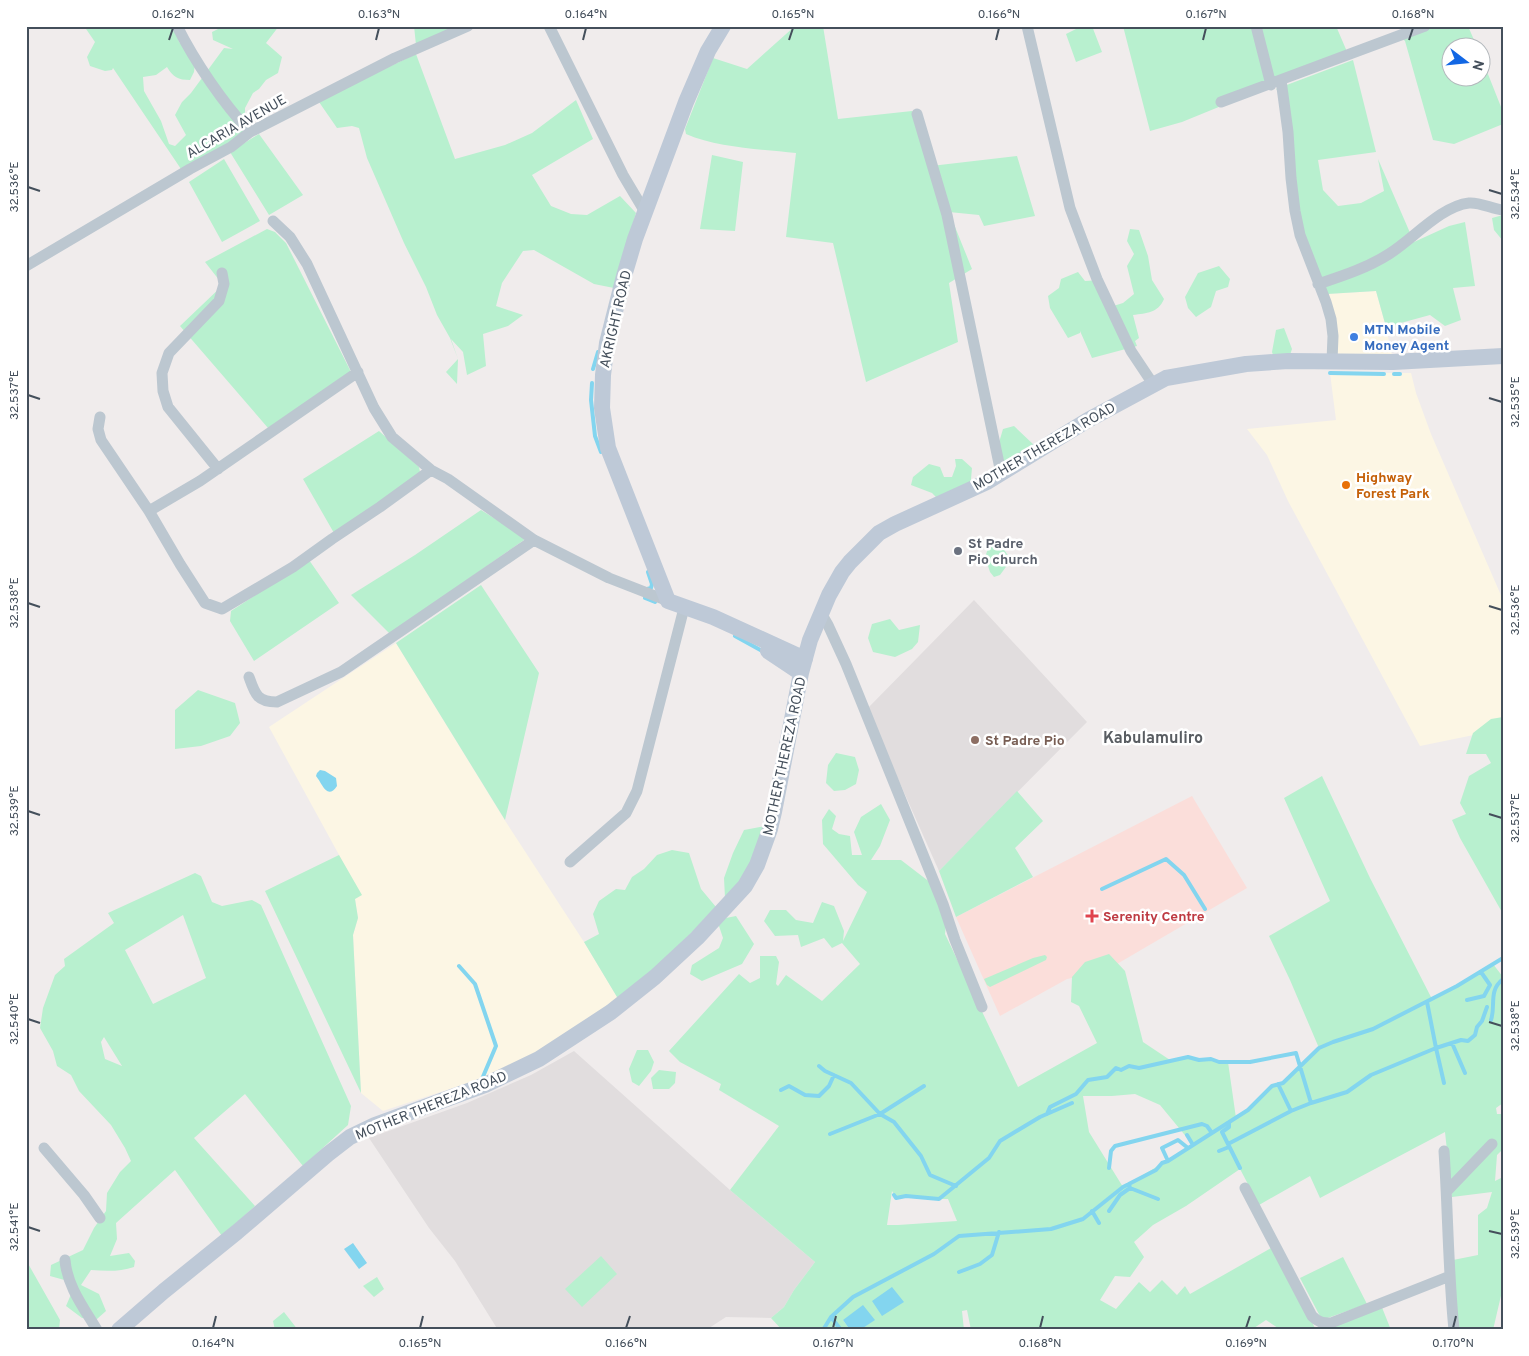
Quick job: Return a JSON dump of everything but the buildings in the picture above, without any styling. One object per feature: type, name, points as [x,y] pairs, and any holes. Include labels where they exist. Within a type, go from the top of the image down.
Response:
[{"type":"street","points":[[177,26],[213,85],[250,132]]},
{"type":"street","name":"ALCARIA AVENUE","points":[[26,266],[190,169],[231,147],[250,132],[395,58],[468,26]]},
{"type":"street","points":[[549,26],[623,175],[645,212]]},
{"type":"street","name":"AKRIGHT ROAD","points":[[668,601],[608,448],[602,408],[603,375],[607,343],[624,276],[645,212],[699,69],[723,26]]},
{"type":"street","points":[[1027,26],[1070,208],[1097,279],[1132,351],[1154,384]]},
{"type":"street","points":[[1256,26],[1276,82],[1288,132],[1295,211],[1300,235],[1331,319],[1333,336],[1332,361]]},
{"type":"street","points":[[1221,102],[1425,26]]},
{"type":"street","points":[[917,114],[947,215],[1001,473]]},
{"type":"street","points":[[1318,284],[1352,272],[1390,254],[1443,214],[1458,206],[1470,203],[1503,210]]},
{"type":"street","points":[[273,220],[290,237],[307,264],[374,408],[392,437],[431,470],[448,479],[534,540],[609,578],[684,608],[713,617],[803,666]]},
{"type":"street","points":[[218,469],[168,407],[163,391],[162,373],[169,353],[219,301],[224,284],[222,273]]},
{"type":"street","name":"MOTHER THEREZA ROAD","points":[[118,1330],[350,1137],[375,1125],[485,1086],[539,1059],[619,1006],[656,977],[697,938],[745,886],[757,865],[774,812],[803,666],[810,640],[835,584],[850,562],[879,533],[987,482],[1088,420],[1166,378],[1246,364],[1288,361],[1393,362],[1503,356]]},
{"type":"street","points":[[150,511],[218,469],[358,372]]},
{"type":"street","points":[[100,417],[98,429],[100,440],[150,511],[205,603],[222,609],[293,567],[380,508],[431,470]]},
{"type":"street","points":[[249,677],[255,695],[269,702],[277,702],[341,672],[534,540]]},
{"type":"street","points":[[570,862],[626,813],[631,806],[637,791],[684,608]]},
{"type":"street","points":[[821,613],[846,664],[943,904],[955,940],[982,1007]]},
{"type":"street","points":[[1447,1192],[1492,1144]]},
{"type":"street","points":[[44,1148],[84,1195],[100,1218]]},
{"type":"street","points":[[1444,1151],[1454,1330]]},
{"type":"street","points":[[1245,1188],[1312,1316],[1318,1321],[1331,1323],[1450,1276]]},
{"type":"street","points":[[65,1260],[66,1270],[76,1295],[97,1330]]},
{"type":"shaded area","points":[[1376,291],[1394,365],[1337,362],[1327,294]]},
{"type":"shaded area","points":[[1330,373],[1411,373],[1431,434],[1503,600],[1503,729],[1420,746],[1288,501],[1267,455],[1247,429],[1336,420]]},
{"type":"shaded area","name":"St Padre Pio","points":[[974,600],[1087,722],[939,871],[867,709]]},
{"type":"shaded area","points":[[396,643],[504,819],[584,942],[620,1002],[513,1068],[383,1111],[361,1093],[353,935],[358,918],[355,899],[361,895],[269,727]]},
{"type":"shaded area","points":[[1192,796],[1247,888],[1105,971],[1067,979],[1000,1016],[956,917]]},
{"type":"shaded area","points":[[574,1051],[730,1190],[815,1262],[784,1307],[771,1318],[726,1317],[706,1330],[498,1330],[455,1261],[429,1228],[369,1138],[467,1103],[531,1075]]},
{"type":"green space","points":[[84,26],[176,26],[179,42],[191,53],[195,64],[190,80],[176,77],[167,67],[156,75],[143,77],[144,91],[161,121],[169,144],[175,146],[186,135],[175,115],[182,102],[191,93],[224,48],[233,49],[213,40],[212,32],[224,26],[279,26],[266,43],[282,57],[278,73],[266,80],[253,93],[245,108],[245,129],[250,131],[183,172],[113,68],[112,70],[105,71],[90,66],[87,57],[95,42]]},
{"type":"green space","points":[[414,26],[460,26],[416,45]]},
{"type":"green space","points":[[795,26],[823,26],[838,119],[912,111],[931,166],[1017,156],[1035,216],[984,226],[979,215],[949,212],[972,269],[949,283],[958,342],[866,382],[833,243],[786,237],[796,153],[740,147],[698,139],[686,134],[685,129],[713,58],[747,69]]},
{"type":"green space","points":[[1082,26],[1092,26],[1102,52],[1076,62],[1066,34]]},
{"type":"green space","points":[[1123,26],[1336,26],[1348,54],[1182,122],[1150,131]]},
{"type":"green space","points":[[1425,26],[1468,26],[1473,38],[1442,38],[1442,88],[1492,88],[1492,84],[1503,112],[1503,124],[1454,144],[1433,140],[1405,41],[1400,36]]},
{"type":"green space","points":[[416,54],[455,159],[505,145],[532,133],[576,100],[593,139],[532,175],[551,206],[571,214],[587,215],[620,196],[636,213],[614,288],[594,284],[534,250],[523,251],[502,283],[496,306],[523,315],[508,326],[483,334],[486,366],[467,375],[463,352],[451,339],[458,359],[367,158],[359,128],[352,126],[337,128],[319,102]]},
{"type":"green space","points":[[1353,60],[1376,152],[1318,160],[1323,190],[1338,206],[1361,203],[1384,191],[1378,159],[1414,242],[1449,226],[1465,222],[1475,286],[1453,288],[1461,320],[1445,326],[1430,315],[1386,327],[1376,291],[1327,294],[1300,237],[1283,96],[1276,89]]},
{"type":"green space","points":[[259,134],[303,195],[269,215],[230,152]]},
{"type":"green space","points":[[712,155],[743,162],[735,231],[700,229]]},
{"type":"green space","points":[[224,159],[260,221],[222,242],[189,182]]},
{"type":"green space","points":[[1503,215],[1503,241],[1494,230],[1492,218]]},
{"type":"green space","points":[[267,229],[275,232],[286,243],[351,372],[268,428],[180,326],[223,285],[205,262]]},
{"type":"green space","points":[[1130,229],[1139,230],[1148,256],[1152,280],[1164,299],[1162,304],[1155,310],[1133,315],[1139,338],[1135,341],[1137,346],[1092,358],[1080,331],[1080,333],[1068,338],[1050,308],[1048,296],[1059,288],[1061,279],[1078,272],[1085,281],[1101,280],[1110,307],[1123,303],[1134,294],[1127,266],[1134,254],[1127,241]]},
{"type":"green space","points":[[1219,266],[1230,279],[1228,287],[1216,291],[1211,307],[1196,317],[1188,308],[1185,297],[1198,273]]},
{"type":"green space","points":[[1284,328],[1292,349],[1287,364],[1276,364],[1272,352],[1276,330]]},
{"type":"green space","points":[[458,359],[457,384],[446,372]]},
{"type":"green space","points":[[1014,426],[1034,445],[1018,464],[1003,461],[998,446],[1003,429]]},
{"type":"green space","points":[[379,431],[419,467],[420,472],[418,476],[334,533],[303,479]]},
{"type":"green space","points":[[955,459],[962,459],[972,468],[970,490],[945,506],[932,493],[911,485],[913,477],[929,464],[940,467],[944,477],[952,477],[956,466]]},
{"type":"green space","points":[[481,510],[523,536],[524,540],[390,634],[351,595],[415,555]]},
{"type":"green space","points":[[989,546],[1003,548],[1011,560],[1000,575],[994,577],[990,572],[985,557]]},
{"type":"green space","points":[[309,560],[339,603],[254,661],[230,621],[231,611]]},
{"type":"green space","points":[[481,585],[539,673],[505,820],[396,643]]},
{"type":"green space","points":[[890,619],[899,630],[920,625],[918,642],[912,649],[895,657],[873,652],[868,638],[872,624]]},
{"type":"green space","points":[[198,690],[235,703],[240,723],[230,736],[201,746],[175,749],[175,710]]},
{"type":"green space","points":[[1503,717],[1503,914],[1460,838],[1452,820],[1466,814],[1460,803],[1469,776],[1491,763],[1486,754],[1466,754],[1473,733],[1491,719]]},
{"type":"green space","points":[[836,753],[855,757],[859,770],[856,784],[845,790],[834,791],[826,783],[828,765]]},
{"type":"green space","points":[[1322,776],[1370,878],[1432,999],[1493,964],[1503,977],[1501,999],[1503,1000],[1503,1103],[1496,1108],[1497,1114],[1503,1114],[1503,1149],[1497,1155],[1495,1181],[1503,1177],[1503,1287],[1493,1330],[1458,1330],[1453,1260],[1478,1255],[1478,1215],[1487,1208],[1492,1192],[1452,1197],[1445,1132],[1320,1198],[1310,1176],[1259,1205],[1240,1169],[1186,1206],[1153,1225],[1134,1242],[1144,1257],[1130,1277],[1115,1276],[1100,1300],[1116,1309],[1139,1282],[1150,1292],[1162,1280],[1177,1295],[1185,1286],[1190,1294],[1273,1247],[1316,1330],[1281,1330],[1266,1320],[1251,1330],[971,1330],[967,1310],[962,1311],[964,1330],[860,1330],[874,1320],[843,1320],[850,1330],[782,1330],[771,1318],[784,1307],[815,1262],[730,1190],[779,1126],[719,1090],[721,1084],[680,1062],[669,1051],[739,974],[750,983],[760,978],[760,956],[776,956],[779,962],[776,984],[778,986],[786,975],[822,1001],[860,964],[842,943],[832,948],[824,938],[801,947],[798,935],[775,936],[764,921],[770,910],[786,910],[796,920],[813,923],[822,902],[834,906],[844,931],[843,941],[867,892],[858,885],[823,844],[822,820],[829,809],[836,816],[832,829],[839,834],[850,836],[852,855],[862,855],[854,832],[861,817],[881,804],[890,820],[880,846],[871,860],[901,860],[931,883],[946,925],[945,934],[1018,1087],[1097,1043],[1079,1006],[1071,1002],[1072,977],[1085,962],[1109,954],[1125,971],[1143,1042],[1170,1060],[1188,1057],[1199,1060],[1211,1059],[1219,1062],[1228,1062],[1236,1118],[1248,1110],[1272,1086],[1283,1083],[1319,1048],[1269,936],[1330,901],[1284,798]],"holes":[[[1135,1094],[1160,1105],[1193,1145],[1123,1187],[1089,1132],[1083,1096]],[[892,1191],[896,1198],[948,1199],[957,1221],[887,1225]]]},
{"type":"green space","points":[[1017,791],[1043,821],[1015,848],[1033,877],[956,917],[939,871]]},
{"type":"green space","points":[[766,826],[739,889],[725,898],[724,878],[744,830]]},
{"type":"green space","points":[[672,850],[689,853],[701,889],[716,907],[672,953],[620,1002],[584,942],[599,934],[593,914],[599,901],[616,889],[625,890],[632,877],[644,869],[657,855]]},
{"type":"green space","points":[[339,855],[362,895],[355,899],[358,918],[353,935],[361,1093],[265,891]]},
{"type":"green space","points":[[195,873],[201,876],[212,902],[222,906],[252,900],[261,905],[351,1106],[348,1125],[303,1166],[245,1094],[194,1138],[255,1206],[222,1236],[175,1170],[116,1223],[117,1239],[110,1256],[129,1253],[135,1261],[134,1267],[107,1271],[91,1270],[81,1285],[99,1294],[106,1311],[97,1319],[82,1318],[66,1306],[72,1292],[68,1281],[50,1276],[51,1265],[83,1250],[94,1228],[106,1211],[107,1193],[120,1172],[131,1161],[111,1125],[79,1091],[71,1075],[57,1066],[53,1051],[40,1028],[43,1008],[55,975],[65,966],[64,959],[114,923],[108,913]],"holes":[[[183,915],[206,978],[153,1004],[125,950]],[[104,1037],[122,1066],[105,1059],[101,1042]]]},
{"type":"green space","points":[[736,916],[754,944],[742,964],[702,981],[690,974],[692,965],[719,948],[723,938],[718,923],[726,918]]},
{"type":"green space","points":[[1045,955],[1047,957],[1046,960],[990,987],[984,979],[1033,958]]},
{"type":"green space","points":[[637,1050],[648,1050],[654,1062],[651,1071],[639,1086],[632,1082],[629,1069]]},
{"type":"green space","points":[[659,1070],[676,1072],[675,1083],[669,1089],[653,1089],[651,1078]]},
{"type":"green space","points":[[601,1256],[617,1274],[582,1307],[565,1289]]},
{"type":"green space","points":[[1343,1257],[1367,1304],[1322,1320],[1300,1278]]},
{"type":"green space","points":[[26,1260],[60,1320],[59,1330],[26,1330]]},
{"type":"green space","points":[[377,1277],[384,1289],[374,1297],[363,1286]]},
{"type":"green space","points":[[1381,1305],[1391,1330],[1318,1330]]},
{"type":"green space","points":[[284,1312],[298,1330],[275,1330],[273,1321]]},
{"type":"water","points":[[320,770],[336,778],[337,786],[330,792],[325,789],[316,776]]},
{"type":"water","points":[[353,1243],[367,1263],[359,1269],[344,1249]]},
{"type":"water","points":[[892,1287],[904,1302],[882,1316],[872,1301]]},
{"type":"water","points":[[863,1305],[875,1320],[860,1330],[850,1330],[843,1320]]},
{"type":"waterway","points":[[593,369],[598,352]]},
{"type":"waterway","points":[[1330,373],[1384,374]]},
{"type":"waterway","points":[[1394,374],[1400,374]]},
{"type":"waterway","points":[[592,383],[591,400],[595,436],[601,452]]},
{"type":"waterway","points":[[647,589],[651,588],[652,584],[648,572]]},
{"type":"waterway","points":[[645,598],[655,602]]},
{"type":"waterway","points":[[735,636],[764,652]]},
{"type":"waterway","points":[[1102,889],[1166,859],[1184,875],[1205,909]]},
{"type":"waterway","points":[[823,1330],[831,1317],[853,1297],[934,1254],[959,1236],[1051,1229],[1083,1219],[1123,1187],[1156,1170],[1162,1163],[1248,1110],[1272,1086],[1283,1083],[1319,1048],[1373,1029],[1457,986],[1503,958]]},
{"type":"waterway","points":[[459,966],[475,984],[496,1046],[482,1079]]},
{"type":"waterway","points":[[1467,1000],[1484,996],[1490,985],[1481,972]]},
{"type":"waterway","points":[[1491,1020],[1494,993],[1498,984],[1503,979]]},
{"type":"waterway","points":[[1427,1002],[1436,1048],[1461,1040],[1468,1041],[1475,1035],[1487,1007]]},
{"type":"waterway","points":[[1452,1043],[1465,1073]]},
{"type":"waterway","points":[[1228,1144],[1291,1111],[1347,1092],[1371,1075],[1436,1048],[1444,1083]]},
{"type":"waterway","points":[[1047,1114],[1050,1107],[1076,1094],[1088,1080],[1107,1077],[1116,1068],[1121,1070],[1129,1066],[1139,1068],[1188,1057],[1199,1060],[1211,1059],[1219,1062],[1250,1062],[1296,1053],[1311,1103]]},
{"type":"waterway","points":[[819,1066],[825,1071],[851,1083],[880,1114],[894,1122],[921,1156],[930,1175],[956,1186]]},
{"type":"waterway","points":[[781,1090],[789,1086],[805,1095],[819,1096],[829,1086],[834,1075]]},
{"type":"waterway","points":[[1278,1084],[1291,1111]]},
{"type":"waterway","points":[[830,1134],[880,1114],[924,1086]]},
{"type":"waterway","points":[[894,1195],[896,1198],[906,1196],[939,1199],[989,1158],[1000,1141],[1040,1117],[1072,1103]]},
{"type":"waterway","points":[[1229,1122],[1229,1127],[1222,1132],[1240,1168]]},
{"type":"waterway","points":[[1109,1168],[1111,1151],[1115,1146],[1202,1124],[1207,1126],[1212,1133]]},
{"type":"waterway","points":[[1187,1135],[1193,1145]]},
{"type":"waterway","points":[[1168,1161],[1162,1148],[1178,1140],[1188,1148]]},
{"type":"waterway","points":[[1219,1151],[1229,1147]]},
{"type":"waterway","points":[[1109,1211],[1120,1195],[1130,1188],[1129,1184]]},
{"type":"waterway","points":[[1130,1188],[1158,1199]]},
{"type":"waterway","points":[[1092,1211],[1099,1223]]},
{"type":"waterway","points":[[959,1272],[980,1264],[992,1255],[999,1232]]},
{"type":"waterway","points":[[831,1317],[841,1330]]},
{"type":"place","name":"MTN Mobile Money Agent","points":[[1354,337]]},
{"type":"place","name":"Highway Forest Park","points":[[1346,485]]},
{"type":"place","name":"St Padre Pio church","points":[[958,551]]},
{"type":"place","name":"St Padre Pio","points":[[975,740]]},
{"type":"place","name":"Serenity Centre","points":[[1092,916]]},
{"type":"district","name":"Kabulamuliro","points":[[1153,737]]}]
